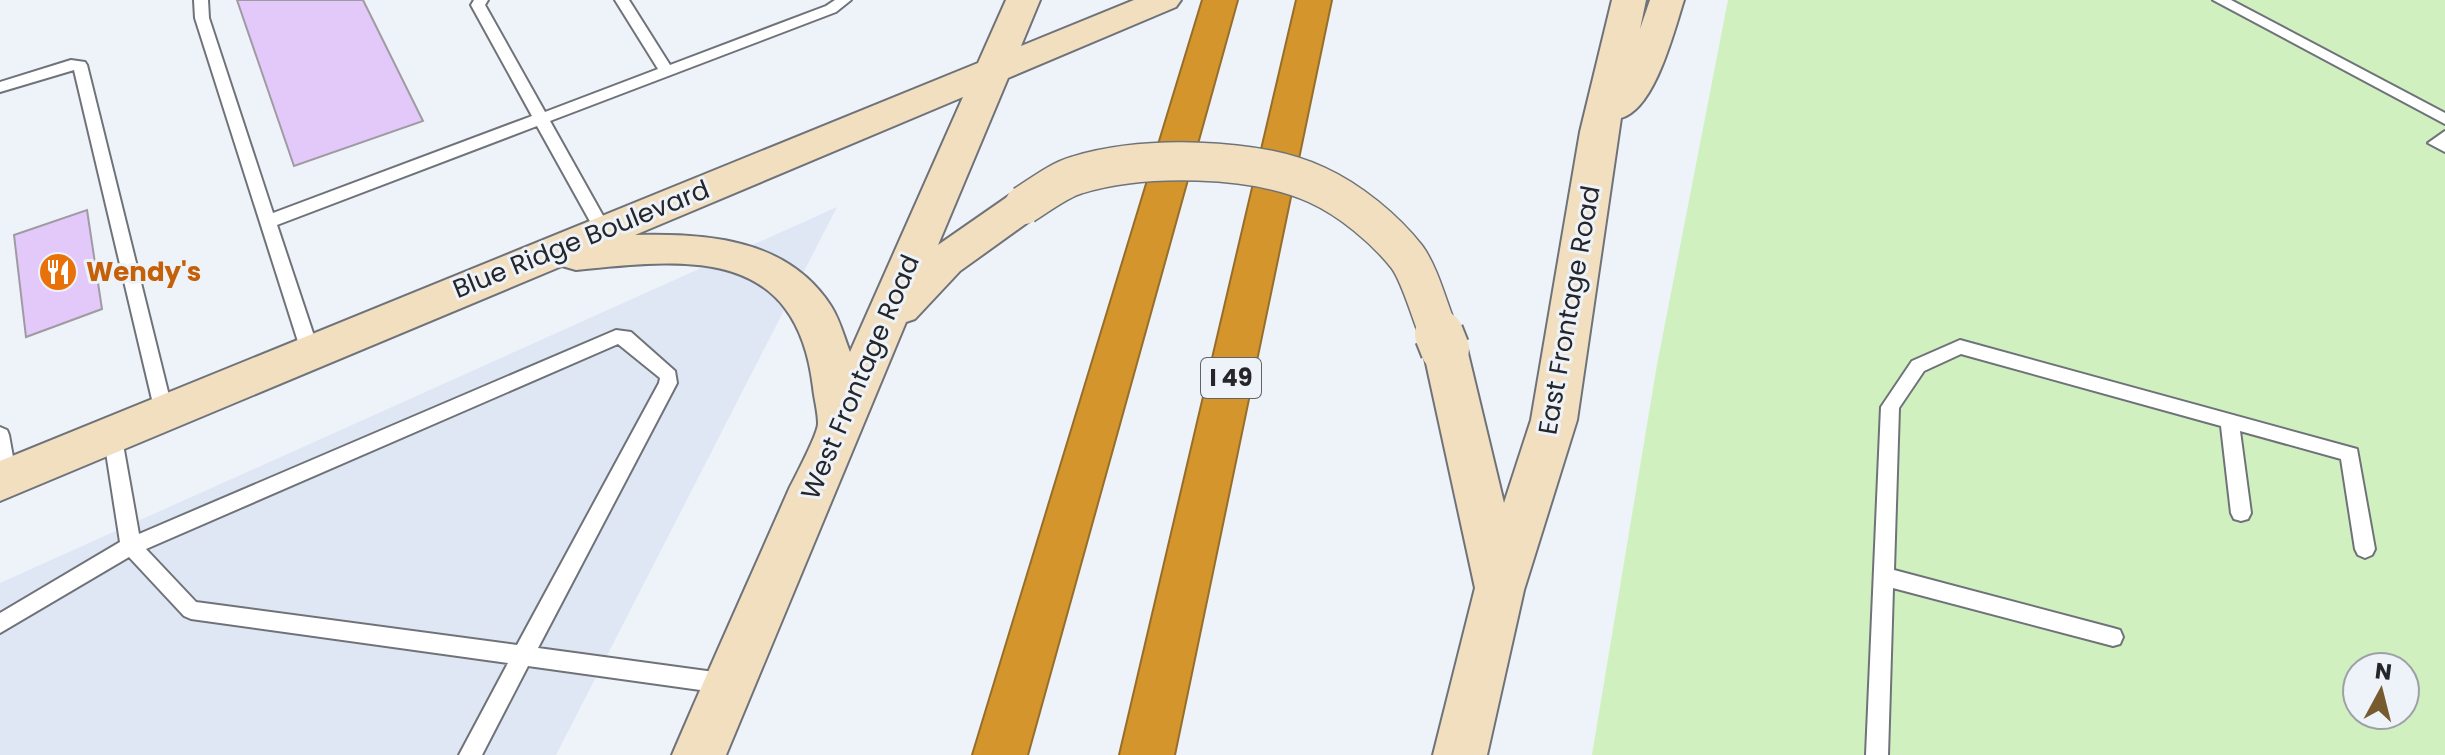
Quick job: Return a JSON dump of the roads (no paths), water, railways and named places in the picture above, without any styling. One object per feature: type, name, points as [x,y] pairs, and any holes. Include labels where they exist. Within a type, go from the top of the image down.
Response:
[{"type":"highway","points":[[1000,755],[1220,0]]},
{"type":"highway","name":"I 49","points":[[1147,755],[1314,0]]},
{"type":"street","name":"West Frontage Road","points":[[699,755],[1023,0]]},
{"type":"street","name":"Blue Ridge Boulevard","points":[[4,480],[1164,0]]},
{"type":"street","name":"East Frontage Road","points":[[1460,755],[1499,590],[1554,420],[1599,132],[1629,0]]},
{"type":"street","points":[[1599,132],[1643,72],[1667,0]]},
{"type":"street","points":[[881,327],[946,260],[1024,205],[1075,175],[1148,163],[1205,162],[1259,167],[1317,185],[1366,216],[1408,259],[1445,349],[1499,590]]},
{"type":"street","points":[[523,263],[580,254],[702,250],[741,256],[767,265],[785,277],[806,300],[828,345],[837,375],[840,425]]},
{"type":"lane","points":[[201,0],[202,18],[310,351]]},
{"type":"lane","points":[[481,0],[478,5],[603,230]]},
{"type":"lane","points":[[622,0],[667,72]]},
{"type":"lane","points":[[270,221],[831,9],[844,0]]},
{"type":"lane","points":[[2220,0],[2445,119]]},
{"type":"lane","points":[[0,87],[80,65],[164,412]]},
{"type":"lane","points":[[2445,136],[2436,143],[2445,147]]},
{"type":"lane","points":[[0,624],[131,546],[616,337],[625,337],[669,376],[668,383],[470,755]]},
{"type":"lane","points":[[1877,755],[1890,407],[1918,366],[1960,347],[2350,454],[2365,549]]},
{"type":"lane","points":[[2229,419],[2241,513]]},
{"type":"lane","points":[[112,433],[131,546],[191,610],[729,684]]},
{"type":"lane","points":[[0,435],[4,480]]},
{"type":"lane","points":[[1883,576],[2113,637]]},
{"type":"place","name":"Wendy's","points":[[58,272]]}]
